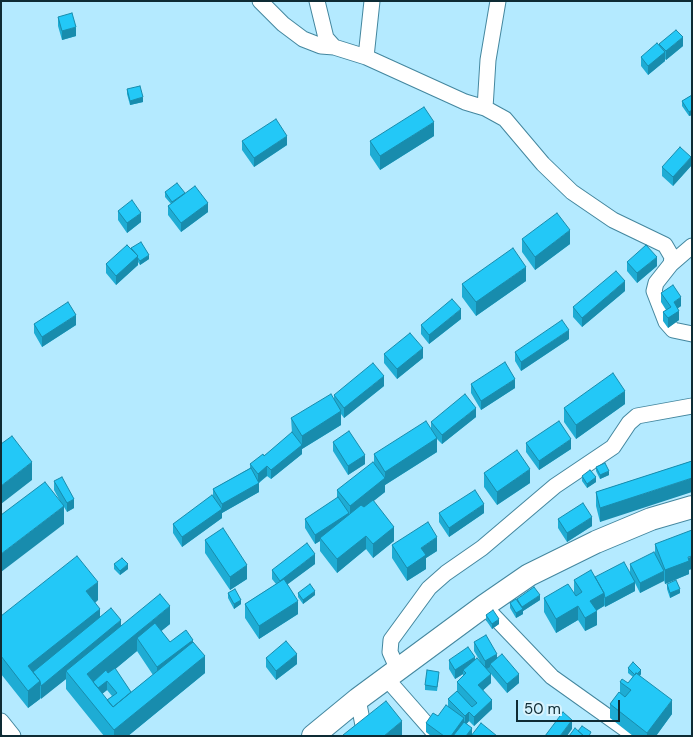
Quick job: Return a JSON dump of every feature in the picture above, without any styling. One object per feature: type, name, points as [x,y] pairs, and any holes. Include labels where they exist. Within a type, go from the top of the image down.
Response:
[{"type":"main road","points":[[313,736],[358,699],[529,575],[596,542],[651,519],[692,507]]},
{"type":"street","points":[[260,1],[283,24],[303,39],[321,46],[334,47],[366,57],[466,102],[485,108],[505,119],[543,164],[572,192],[613,220],[665,245],[672,257],[671,264]]},
{"type":"street","points":[[317,1],[326,38],[334,47]]},
{"type":"street","points":[[366,57],[372,1]]},
{"type":"street","points":[[485,108],[488,60],[500,3]]},
{"type":"street","points":[[692,246],[671,264],[656,283],[654,291],[666,322],[673,330],[692,334]]},
{"type":"street","points":[[437,736],[392,674],[390,652],[391,640],[429,588],[496,537],[555,486],[613,447],[629,423],[637,416],[692,406]]},
{"type":"street","points":[[484,606],[552,677],[635,736]]},
{"type":"street","points":[[358,699],[365,736]]},
{"type":"street","points":[[1,721],[13,736]]},
{"type":"building","points":[[72,13],[76,27],[62,31],[58,17]]},
{"type":"building","points":[[676,30],[683,37],[666,51],[659,44]]},
{"type":"building","points":[[657,43],[665,52],[648,66],[641,57]]},
{"type":"building","points":[[140,86],[143,97],[130,101],[127,89]]},
{"type":"building","points":[[692,95],[692,110],[689,112],[682,101]]},
{"type":"building","points":[[424,107],[434,122],[380,156],[370,141]]},
{"type":"building","points":[[276,119],[287,136],[254,158],[242,141]]},
{"type":"building","points":[[680,147],[691,157],[673,177],[662,167]]},
{"type":"building","points":[[177,183],[185,193],[172,202],[165,192]]},
{"type":"building","points":[[195,186],[208,203],[181,223],[168,206]]},
{"type":"building","points":[[132,200],[141,213],[127,223],[118,211]]},
{"type":"building","points":[[557,213],[570,230],[535,257],[522,239]]},
{"type":"building","points":[[141,242],[149,255],[140,261],[131,248]]},
{"type":"building","points":[[127,245],[138,256],[116,276],[106,264]]},
{"type":"building","points":[[646,245],[657,257],[637,273],[627,262]]},
{"type":"building","points":[[513,248],[526,267],[476,302],[462,284]]},
{"type":"building","points":[[616,271],[625,281],[582,318],[573,307]]},
{"type":"building","points":[[673,285],[681,297],[674,302],[679,311],[668,318],[663,312],[671,307],[661,293]]},
{"type":"building","points":[[452,299],[461,309],[429,335],[421,325]]},
{"type":"building","points":[[68,302],[76,315],[42,337],[34,324]]},
{"type":"building","points":[[562,320],[569,330],[521,362],[515,352]]},
{"type":"building","points":[[410,333],[423,348],[397,369],[384,354]]},
{"type":"building","points":[[505,362],[515,379],[481,401],[471,384]]},
{"type":"building","points":[[373,363],[384,376],[344,408],[334,395]]},
{"type":"building","points":[[613,373],[625,391],[576,425],[564,408]]},
{"type":"building","points":[[331,394],[341,411],[302,436],[291,418]]},
{"type":"building","points":[[465,394],[476,408],[442,435],[431,422]]},
{"type":"building","points":[[426,421],[437,438],[385,472],[374,454]]},
{"type":"building","points":[[559,421],[571,439],[539,461],[526,443]]},
{"type":"building","points":[[349,431],[365,455],[348,466],[333,442]]},
{"type":"building","points":[[292,432],[302,445],[271,470],[267,466],[258,474],[250,464],[263,454],[264,456]]},
{"type":"building","points":[[12,436],[32,462],[1,486],[1,444]]},
{"type":"building","points":[[517,450],[530,469],[497,492],[484,473]]},
{"type":"building","points":[[692,461],[692,478],[600,508],[596,492]]},
{"type":"building","points":[[373,462],[385,478],[350,506],[337,490]]},
{"type":"building","points":[[605,463],[609,471],[600,475],[596,467]]},
{"type":"building","points":[[251,468],[259,483],[222,504],[213,489]]},
{"type":"building","points":[[590,470],[596,477],[587,484],[582,476]]},
{"type":"building","points":[[62,477],[74,499],[67,503],[54,481]]},
{"type":"building","points":[[45,482],[64,506],[1,554],[1,515]]},
{"type":"building","points":[[475,490],[484,504],[449,528],[439,513]]},
{"type":"building","points":[[212,495],[222,509],[182,537],[173,524]]},
{"type":"building","points":[[338,497],[349,513],[315,535],[305,519]]},
{"type":"building","points":[[373,500],[394,527],[373,544],[366,536],[337,559],[320,538],[361,505],[364,507]]},
{"type":"building","points":[[583,503],[592,517],[567,533],[558,519]]},
{"type":"building","points":[[428,522],[437,537],[421,548],[426,555],[407,568],[392,545]]},
{"type":"building","points":[[223,528],[247,565],[230,577],[205,540]]},
{"type":"building","points":[[692,530],[692,556],[688,557],[689,561],[665,570],[655,544]]},
{"type":"building","points":[[307,543],[315,554],[280,581],[272,570]]},
{"type":"building","points":[[654,552],[664,571],[640,583],[630,564]]},
{"type":"building","points":[[77,556],[98,582],[86,591],[100,609],[28,666],[40,681],[28,691],[1,656],[1,616]]},
{"type":"building","points":[[122,558],[128,564],[120,571],[114,564]]},
{"type":"building","points":[[624,562],[635,582],[605,598],[595,577]]},
{"type":"building","points":[[591,570],[604,593],[590,601],[597,611],[585,618],[578,606],[556,619],[544,598],[568,584],[576,596],[582,592],[574,580]]},
{"type":"building","points":[[284,579],[298,601],[259,626],[245,604]]},
{"type":"building","points":[[676,580],[680,589],[670,593],[667,584]]},
{"type":"building","points":[[310,584],[315,591],[303,600],[298,593]]},
{"type":"building","points":[[534,587],[540,595],[522,607],[517,599]]},
{"type":"building","points":[[235,589],[241,600],[234,604],[228,593]]},
{"type":"building","points":[[160,594],[170,606],[87,674],[113,707],[193,642],[205,656],[114,730],[66,671]]},
{"type":"building","points":[[516,599],[523,609],[516,613],[510,603]]},
{"type":"building","points":[[111,608],[121,620],[41,686],[40,681],[33,672]]},
{"type":"building","points":[[493,610],[499,619],[492,624],[486,615]]},
{"type":"building","points":[[155,623],[170,642],[186,630],[193,640],[157,667],[137,638]]},
{"type":"building","points":[[486,635],[497,654],[485,661],[474,642]]},
{"type":"building","points":[[286,641],[297,654],[276,671],[266,658]]},
{"type":"building","points":[[468,647],[475,657],[455,670],[449,660]]},
{"type":"building","points":[[502,654],[519,674],[507,684],[490,664]]},
{"type":"building","points":[[477,658],[491,674],[478,685],[492,700],[474,717],[469,712],[465,716],[448,699],[457,691],[472,707],[477,703],[457,682],[466,673],[463,670]]},
{"type":"building","points":[[633,662],[641,670],[635,675],[628,668]]},
{"type":"building","points":[[115,668],[131,692],[113,707],[107,700],[117,693],[107,681],[98,688],[93,682],[106,670],[108,673]]},
{"type":"building","points":[[427,670],[439,672],[437,687],[425,685]]},
{"type":"building","points":[[636,673],[672,700],[647,733],[610,704],[619,692],[625,697],[631,690],[620,682],[622,679],[628,683]]},
{"type":"building","points":[[386,701],[402,721],[384,736],[343,735]]},
{"type":"building","points":[[446,705],[464,718],[451,736],[444,736],[426,723],[433,713],[438,716]]},
{"type":"building","points":[[563,712],[572,720],[560,736],[545,736]]},
{"type":"building","points":[[464,722],[472,728],[466,736],[453,736]]},
{"type":"building","points":[[481,723],[497,736],[471,736]]},
{"type":"building","points":[[582,726],[591,732],[589,736],[584,736],[578,731]]},
{"type":"building","points":[[575,728],[584,736],[569,736]]}]
